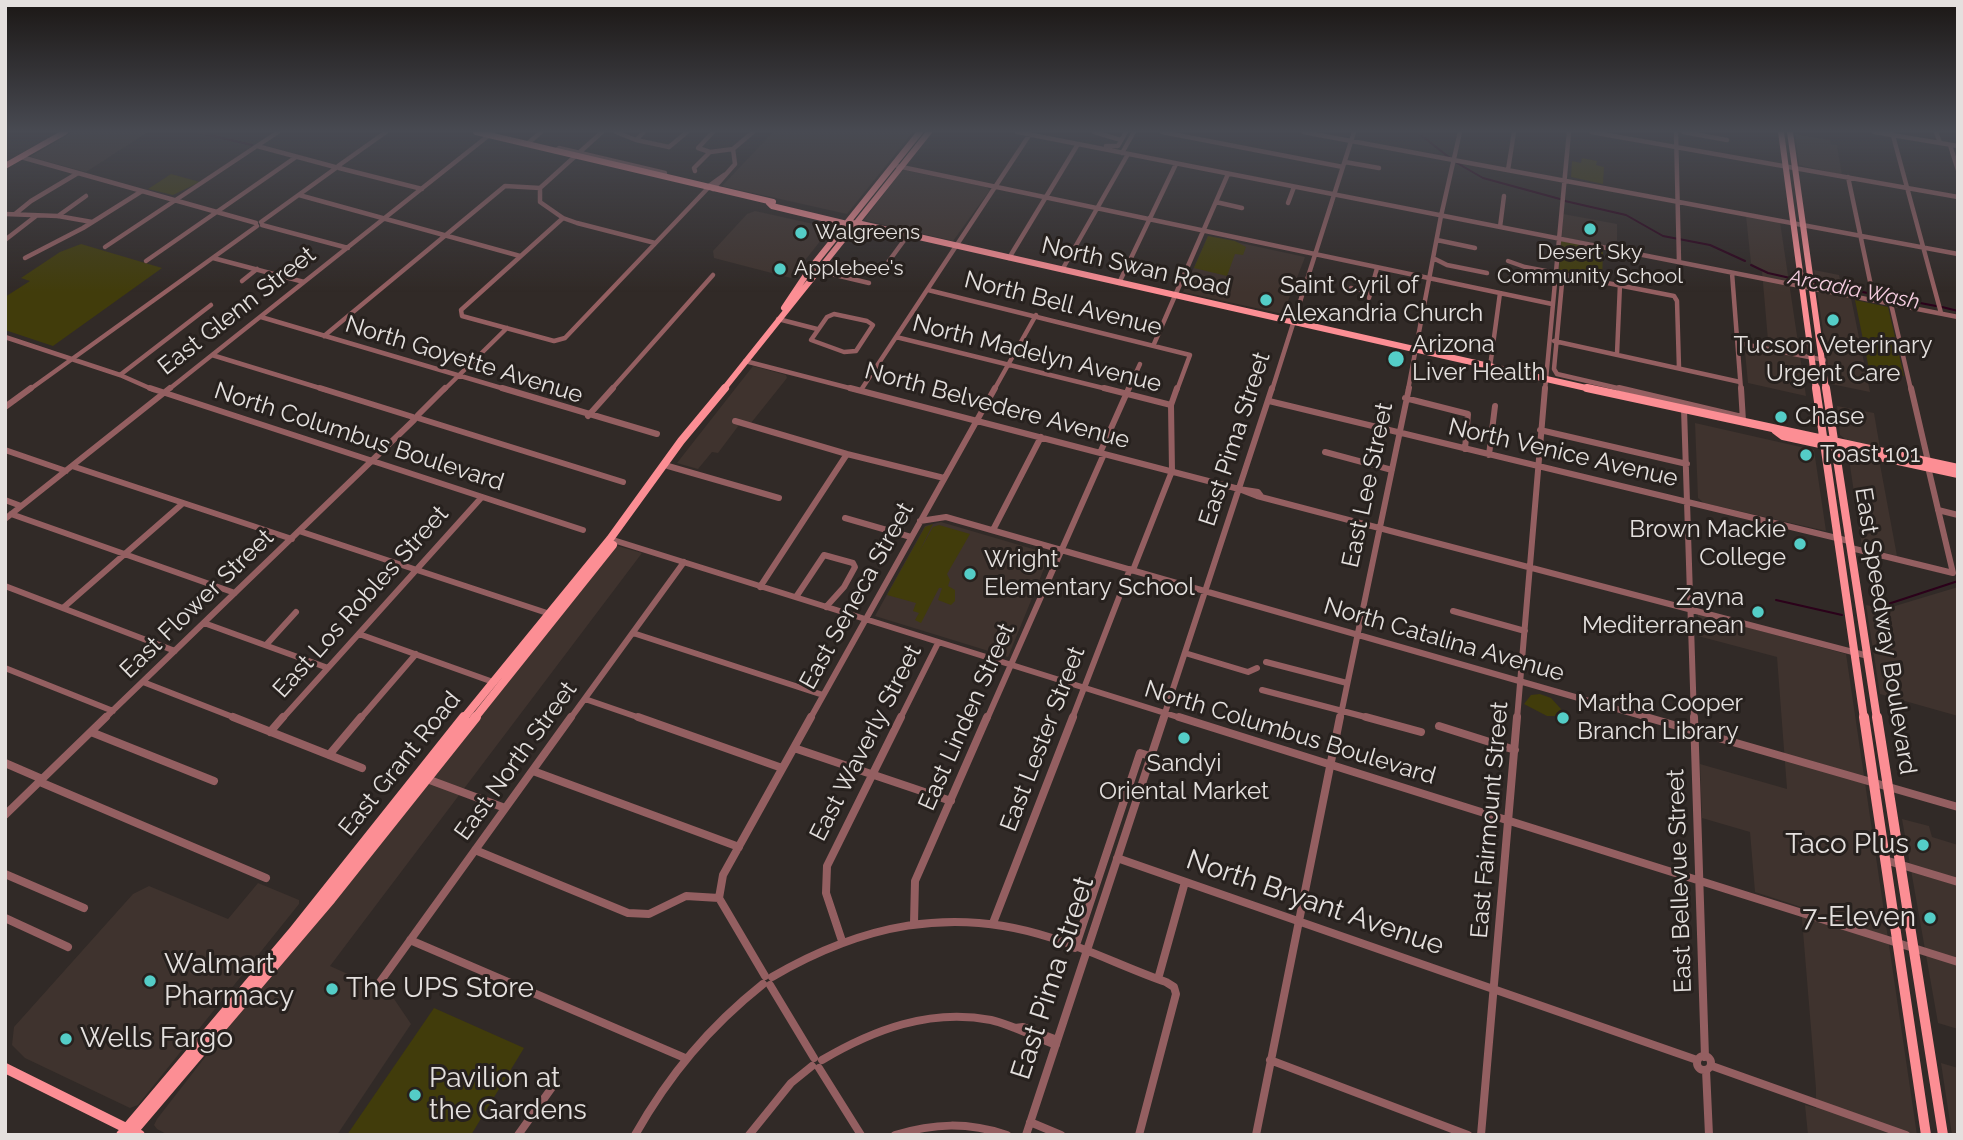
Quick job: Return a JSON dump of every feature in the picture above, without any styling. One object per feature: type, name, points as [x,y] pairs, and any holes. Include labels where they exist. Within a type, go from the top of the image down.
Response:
[{"type":"main road","name":"North Swan Road","points":[[697,185],[1490,367],[1743,420],[1775,430],[1783,436],[1958,468]]},
{"type":"main road","name":"East Grant Road","points":[[778,319],[810,270],[881,185]]},
{"type":"main road","name":"East Speedway Boulevard","points":[[1788,185],[1926,1135]]},
{"type":"main road","name":"East Speedway Boulevard","points":[[1798,185],[1834,444],[1942,1135]]},
{"type":"main road","name":"North Swan Road","points":[[769,203],[772,206],[828,219],[851,222]]},
{"type":"main road","points":[[828,219],[837,228],[834,240]]},
{"type":"main road","name":"East Grant Road","points":[[130,1133],[547,613],[613,540],[681,441],[705,415],[778,319],[819,271],[851,222]]},
{"type":"main road","name":"East Grant Road","points":[[130,1133],[265,978],[427,779],[705,420],[705,415]]},
{"type":"main road","name":"North Swan Road","points":[[1928,464],[1958,474]]},
{"type":"main road","points":[[5,1068],[130,1133]]},
{"type":"street","points":[[15,214],[58,185]]},
{"type":"street","points":[[121,185],[348,248]]},
{"type":"street","points":[[105,247],[199,185]]},
{"type":"street","points":[[146,261],[256,185]]},
{"type":"street","points":[[5,407],[312,185]]},
{"type":"street","points":[[407,185],[422,189]]},
{"type":"street","name":"East Glenn Street","points":[[8,517],[427,185]]},
{"type":"street","points":[[324,336],[499,188],[510,185]]},
{"type":"street","points":[[522,185],[540,188]]},
{"type":"street","points":[[543,185],[540,188],[540,202],[563,218],[656,243]]},
{"type":"street","points":[[563,218],[461,310],[462,316],[554,341],[565,338],[712,185]]},
{"type":"street","points":[[983,185],[1552,304]]},
{"type":"street","points":[[861,390],[997,185]]},
{"type":"street","points":[[1009,258],[1053,185]]},
{"type":"street","points":[[1062,270],[1109,185]]},
{"type":"street","points":[[1119,283],[1166,185]]},
{"type":"street","points":[[1154,344],[1223,185]]},
{"type":"street","points":[[1285,185],[1679,262],[1732,275]]},
{"type":"street","name":"East Pima Street","points":[[1026,1135],[1269,401],[1337,185]]},
{"type":"street","name":"East Lee Street","points":[[1256,1135],[1449,185]]},
{"type":"street","name":"East Fairmount Street","points":[[1481,1135],[1521,683],[1544,379],[1553,340],[1559,272],[1558,238],[1563,185]]},
{"type":"street","points":[[1592,185],[1958,254]]},
{"type":"street","points":[[1678,185],[1679,262]]},
{"type":"street","points":[[1850,185],[1874,300]]},
{"type":"street","points":[[1892,185],[1958,197]]},
{"type":"street","points":[[1288,202],[1294,187]]},
{"type":"street","points":[[1907,188],[1941,313]]},
{"type":"street","points":[[25,258],[142,191]]},
{"type":"street","points":[[299,195],[520,257]]},
{"type":"street","points":[[58,216],[86,196]]},
{"type":"street","points":[[1500,227],[1504,196]]},
{"type":"street","points":[[1216,202],[1242,208]]},
{"type":"street","points":[[5,214],[58,216],[92,222]]},
{"type":"street","points":[[5,240],[36,216]]},
{"type":"street","points":[[886,265],[908,235]]},
{"type":"street","points":[[1437,240],[1475,248]]},
{"type":"street","points":[[1595,246],[1603,251],[1732,275],[1813,285],[1958,317]]},
{"type":"street","points":[[213,258],[304,282]]},
{"type":"street","points":[[1433,258],[1447,265],[1487,273]]},
{"type":"street","points":[[1508,261],[1516,265],[1676,296],[1679,368]]},
{"type":"street","points":[[1351,288],[1370,295],[1377,268]]},
{"type":"street","points":[[242,281],[257,270]]},
{"type":"street","points":[[810,270],[869,284]]},
{"type":"street","name":"East Fairmount Street","points":[[1556,373],[1552,304],[1559,272]]},
{"type":"street","points":[[588,416],[713,275]]},
{"type":"street","points":[[1732,275],[1743,420]]},
{"type":"street","points":[[1617,354],[1620,284]]},
{"type":"street","name":"North Bell Avenue","points":[[928,290],[1193,354]]},
{"type":"street","points":[[1490,367],[1500,293]]},
{"type":"street","points":[[1891,304],[1938,510],[1958,515]]},
{"type":"street","points":[[120,374],[211,305]]},
{"type":"street","points":[[834,314],[867,321],[873,325],[859,349],[851,352],[812,342],[811,337],[817,329],[827,317],[834,314]]},
{"type":"street","name":"East Seneca Street","points":[[719,898],[723,875],[1036,315]]},
{"type":"street","name":"North Goyette Avenue","points":[[261,317],[588,416],[657,434]]},
{"type":"street","points":[[778,319],[817,329]]},
{"type":"street","name":"East Flower Street","points":[[5,816],[507,328]]},
{"type":"street","name":"North Columbus Boulevard","points":[[5,337],[120,374],[163,394],[583,530]]},
{"type":"street","name":"North Madelyn Avenue","points":[[896,337],[1171,405]]},
{"type":"street","points":[[1553,340],[1740,382]]},
{"type":"street","points":[[1738,343],[1824,360]]},
{"type":"street","name":"East Lester Street","points":[[993,923],[1083,688],[1172,471],[1171,405],[1193,354]]},
{"type":"street","points":[[212,355],[623,482]]},
{"type":"street","name":"North Belvedere Avenue","points":[[745,361],[1258,492],[1261,496],[1379,526]]},
{"type":"street","name":"East Linden Street","points":[[914,923],[915,881],[1062,550],[1140,364]]},
{"type":"street","name":"North Swan Road","points":[[1556,373],[1563,377],[1743,420]]},
{"type":"street","points":[[1405,398],[1468,414],[1465,449]]},
{"type":"street","name":"North Venice Avenue","points":[[1269,401],[1837,538],[1850,545],[1953,573],[1938,510]]},
{"type":"street","points":[[1489,455],[1495,406]]},
{"type":"street","name":"East Bellevue Street","points":[[1684,409],[1700,881],[1701,1059]]},
{"type":"street","points":[[735,421],[847,454],[944,478]]},
{"type":"street","points":[[1541,430],[1687,464]]},
{"type":"street","points":[[993,530],[1041,436]]},
{"type":"street","points":[[5,450],[292,539]]},
{"type":"street","points":[[1325,452],[1392,470]]},
{"type":"street","points":[[760,587],[847,454]]},
{"type":"street","points":[[668,466],[779,498]]},
{"type":"street","name":"East Los Robles Street","points":[[270,732],[481,498]]},
{"type":"street","points":[[5,500],[21,506]]},
{"type":"street","points":[[63,608],[182,504]]},
{"type":"street","points":[[8,517],[235,593]]},
{"type":"street","name":"North Catalina Avenue","points":[[920,522],[946,517],[1958,807]]},
{"type":"street","points":[[845,518],[911,537]]},
{"type":"street","points":[[1379,526],[1868,656]]},
{"type":"street","points":[[299,531],[547,613]]},
{"type":"street","name":"North Columbus Boulevard","points":[[613,540],[1958,962]]},
{"type":"street","points":[[796,597],[824,555],[853,563],[855,567],[844,587],[826,607]]},
{"type":"street","name":"East North Street","points":[[380,982],[684,562]]},
{"type":"street","points":[[5,586],[175,651]]},
{"type":"street","points":[[1453,611],[1525,631]]},
{"type":"street","points":[[266,645],[296,612]]},
{"type":"street","points":[[204,623],[328,668]]},
{"type":"street","points":[[633,633],[823,695]]},
{"type":"street","points":[[359,634],[493,682]]},
{"type":"street","name":"East Waverly Street","points":[[842,941],[826,893],[827,866],[938,643]]},
{"type":"street","points":[[1185,653],[1248,672],[1257,668]]},
{"type":"street","points":[[329,755],[416,654]]},
{"type":"street","points":[[1266,662],[1347,683]]},
{"type":"street","points":[[5,668],[113,711]]},
{"type":"street","points":[[143,682],[362,768]]},
{"type":"street","points":[[1262,690],[1421,732]]},
{"type":"street","points":[[585,699],[782,768]]},
{"type":"street","points":[[1439,726],[1515,750]]},
{"type":"street","points":[[91,732],[214,781]]},
{"type":"street","points":[[794,748],[951,801]]},
{"type":"street","name":"East Pima Street","points":[[1075,948],[1140,753],[1150,756]]},
{"type":"street","points":[[5,763],[266,878]]},
{"type":"street","points":[[533,771],[739,847]]},
{"type":"street","points":[[427,779],[505,808]]},
{"type":"street","points":[[475,850],[628,913],[649,914],[686,896],[719,898],[861,1135]]},
{"type":"street","name":"North Bryant Avenue","points":[[1117,858],[1701,1059]]},
{"type":"street","points":[[1885,860],[1958,882]]},
{"type":"street","points":[[5,874],[84,908]]},
{"type":"street","points":[[1158,979],[1185,882]]},
{"type":"street","points":[[5,918],[68,947]]},
{"type":"street","points":[[635,1135],[650,1105],[685,1058],[728,1012],[796,961],[842,941],[914,923],[957,920],[993,923],[1039,934],[1158,979],[1175,989],[1175,1000],[1139,1135]]},
{"type":"street","points":[[410,940],[685,1058]]},
{"type":"street","points":[[749,1135],[791,1083],[854,1040],[885,1027],[912,1021],[963,1017],[991,1020],[1056,1042]]},
{"type":"street","points":[[1701,1059],[1709,1068],[1906,1135]]},
{"type":"street","points":[[1270,1060],[1468,1135]]},
{"type":"street","points":[[1709,1068],[1709,1135]]},
{"type":"street","points":[[518,1135],[553,1086]]},
{"type":"street","points":[[895,1135],[925,1125],[960,1122],[985,1126],[1007,1135]]},
{"type":"street","points":[[1030,1122],[1061,1135]]},
{"type":"shaded area","points":[[154,185],[193,185],[173,195],[148,189]]},
{"type":"shaded area","points":[[723,185],[870,185],[847,214]]},
{"type":"shaded area","points":[[890,185],[977,185],[990,190],[953,241],[864,220]]},
{"type":"shaded area","points":[[755,211],[827,227],[829,230],[791,278],[714,258],[713,251],[747,214]]},
{"type":"shaded area","name":"Desert Sky Community School","points":[[1563,214],[1617,224],[1617,248],[1562,237]]},
{"type":"shaded area","points":[[1746,216],[1780,222],[1806,396],[1748,383],[1745,352],[1748,349],[1769,352],[1762,271],[1751,263]]},
{"type":"shaded area","points":[[1208,236],[1305,257],[1283,314],[1183,292]]},
{"type":"shaded area","points":[[1208,236],[1235,241],[1246,247],[1243,255],[1235,254],[1227,276],[1194,268]]},
{"type":"shaded area","points":[[1561,241],[1594,247],[1603,252],[1602,279],[1559,270]]},
{"type":"shaded area","points":[[81,244],[162,268],[53,346],[5,330],[5,297],[30,281],[21,278],[60,252]]},
{"type":"shaded area","points":[[1814,270],[1839,275],[1843,296],[1851,298],[1870,392],[1831,384]]},
{"type":"shaded area","points":[[1855,300],[1888,307],[1904,376],[1869,369]]},
{"type":"shaded area","points":[[753,366],[786,375],[787,378],[751,423],[742,421],[718,453],[712,452],[698,469],[677,463]]},
{"type":"shaded area","points":[[1837,406],[1874,413],[1880,448],[1849,442],[1840,435]]},
{"type":"shaded area","points":[[1695,423],[1814,450],[1826,531],[1704,503],[1698,498]]},
{"type":"shaded area","points":[[1848,452],[1879,459],[1897,556],[1862,547]]},
{"type":"shaded area","name":"Wright Elementary School","points":[[941,522],[1050,554],[1008,657],[875,616],[925,526]]},
{"type":"shaded area","points":[[933,524],[919,552],[933,527],[939,525],[970,534],[947,574],[950,580],[948,586],[955,590],[955,601],[951,605],[938,600],[942,588],[939,588],[921,623],[915,620],[919,613],[913,611],[916,603],[887,595],[925,527]]},
{"type":"shaded area","points":[[614,545],[642,553],[330,966],[390,993],[411,1024],[337,1135],[168,1135],[157,1129],[154,1125],[157,1119],[411,792]]},
{"type":"shaded area","points":[[1958,587],[1958,716],[1880,694],[1866,605],[1885,609]]},
{"type":"shaded area","points":[[1698,614],[1846,654],[1917,1135],[1808,1135],[1805,1105],[1816,1108],[1816,1089],[1801,907],[1755,892],[1750,832],[1702,818],[1700,764],[1787,789],[1777,657],[1698,636]]},
{"type":"shaded area","points":[[1540,694],[1551,698],[1561,709],[1556,716],[1547,716],[1524,704],[1531,695]]},
{"type":"shaded area","points":[[1902,819],[1929,826],[1932,837],[1958,845],[1958,1029],[1938,1023]]},
{"type":"shaded area","points":[[258,883],[299,900],[299,904],[138,1105],[130,1108],[25,1058],[12,1045],[14,1027],[133,894],[149,886],[228,919]]},
{"type":"shaded area","points":[[434,1008],[524,1048],[471,1135],[347,1135]]},
{"type":"shaded area","points":[[1941,1063],[1958,1068],[1958,1135],[1952,1135]]},
{"type":"waterway","name":"Arcadia Wash","points":[[1509,185],[1560,199]]},
{"type":"waterway","name":"Arcadia Wash","points":[[1565,201],[1626,215],[1663,236],[1710,245],[1745,261]]},
{"type":"waterway","name":"Arcadia Wash","points":[[1751,265],[1768,273],[1799,280]]},
{"type":"waterway","name":"Arcadia Wash","points":[[1815,283],[1936,306]]},
{"type":"waterway","name":"Arcadia Wash","points":[[1942,307],[1958,311]]},
{"type":"waterway","points":[[1879,607],[1958,581]]},
{"type":"waterway","points":[[1776,600],[1842,615]]},
{"type":"place","name":"Desert Sky Community School","points":[[1590,229]]},
{"type":"place","name":"Walgreens","points":[[801,233]]},
{"type":"place","name":"Applebee's","points":[[780,269]]},
{"type":"place","name":"Saint Cyril of Alexandria Church","points":[[1266,300]]},
{"type":"place","name":"Tucson Veterinary Urgent Care","points":[[1833,320]]},
{"type":"place","name":"Arizona Liver Health","points":[[1396,359]]},
{"type":"place","name":"Chase","points":[[1781,417]]},
{"type":"place","name":"Toast 101","points":[[1806,455]]},
{"type":"place","name":"Brown Mackie College","points":[[1800,544]]},
{"type":"place","name":"Wright Elementary School","points":[[970,574]]},
{"type":"place","name":"Zayna Mediterranean","points":[[1758,612]]},
{"type":"place","name":"Martha Cooper Branch Library","points":[[1563,718]]},
{"type":"place","name":"Sandyi Oriental Market","points":[[1184,738]]},
{"type":"place","name":"Taco Plus","points":[[1923,845]]},
{"type":"place","name":"7-Eleven","points":[[1930,918]]},
{"type":"place","name":"Walmart Pharmacy","points":[[150,981]]},
{"type":"place","name":"The UPS Store","points":[[332,989]]},
{"type":"place","name":"Wells Fargo","points":[[66,1039]]},
{"type":"place","name":"Pavilion at the Gardens","points":[[415,1095]]}]
